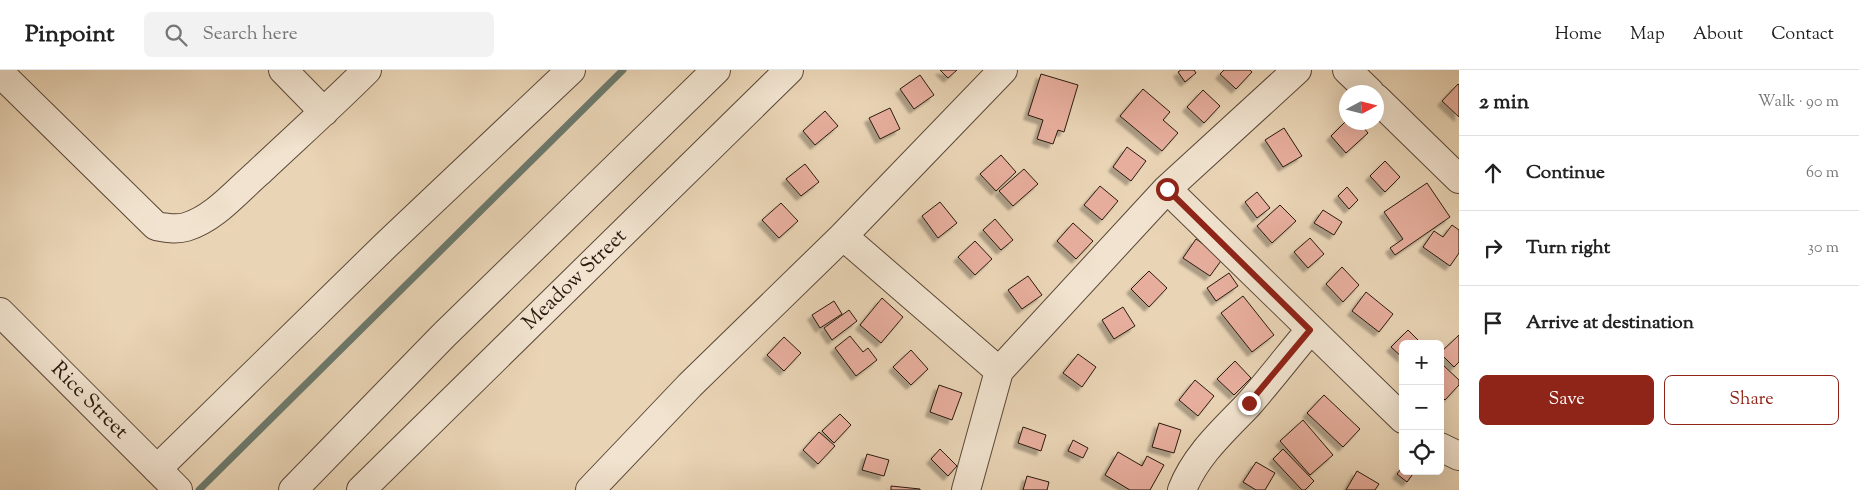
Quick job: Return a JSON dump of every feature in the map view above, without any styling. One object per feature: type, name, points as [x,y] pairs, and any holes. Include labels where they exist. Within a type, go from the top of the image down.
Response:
[{"type":"street","points":[[283,70],[324,112]]},
{"type":"street","points":[[0,73],[156,226],[170,229],[186,227],[201,220],[222,205],[367,70]]},
{"type":"street","points":[[166,478],[386,245],[571,70]]},
{"type":"street","points":[[293,490],[444,336],[716,70]]},
{"type":"street","name":"Meadow Street","points":[[361,490],[790,70]]},
{"type":"street","points":[[590,490],[690,385],[843,236],[1004,70]]},
{"type":"street","points":[[966,490],[999,371],[1167,189],[1297,70]]},
{"type":"street","points":[[1347,70],[1363,85]]},
{"type":"street","points":[[1384,106],[1459,179]]},
{"type":"street","points":[[1167,189],[1399,415]]},
{"type":"street","points":[[843,236],[999,371]]},
{"type":"street","name":"Rice Street","points":[[0,312],[166,478]]},
{"type":"street","points":[[1182,490],[1188,473],[1207,448],[1249,403],[1310,330]]},
{"type":"street","points":[[1444,449],[1459,456]]},
{"type":"building","points":[[940,70],[957,70],[948,78]]},
{"type":"building","points":[[1181,70],[1194,70],[1196,73],[1185,82],[1178,72]]},
{"type":"building","points":[[1224,70],[1250,70],[1252,72],[1236,89],[1220,74]]},
{"type":"building","points":[[1041,74],[1078,85],[1064,132],[1058,130],[1053,144],[1037,139],[1043,120],[1028,115]]},
{"type":"building","points":[[920,75],[934,95],[914,109],[900,89]]},
{"type":"building","points":[[1459,85],[1459,117],[1442,101]]},
{"type":"building","points":[[1143,89],[1170,112],[1163,120],[1178,133],[1162,151],[1120,116]]},
{"type":"building","points":[[1203,90],[1220,106],[1204,123],[1187,107]]},
{"type":"building","points":[[890,108],[900,129],[880,139],[869,118]]},
{"type":"building","points":[[825,111],[838,126],[815,145],[803,131]]},
{"type":"building","points":[[1284,128],[1302,156],[1283,167],[1265,140]]},
{"type":"building","points":[[1339,128],[1339,130],[1366,130],[1368,133],[1346,153],[1331,136]]},
{"type":"building","points":[[1127,147],[1146,161],[1131,181],[1113,167]]},
{"type":"building","points":[[1001,155],[1016,172],[996,191],[980,174]]},
{"type":"building","points":[[1385,161],[1400,177],[1385,192],[1370,176]]},
{"type":"building","points":[[805,164],[819,182],[801,196],[786,179]]},
{"type":"building","points":[[1024,169],[1038,184],[1013,206],[999,191]]},
{"type":"building","points":[[1427,183],[1450,217],[1395,255],[1390,248],[1403,239],[1384,212]]},
{"type":"building","points":[[1100,186],[1118,201],[1102,220],[1084,205]]},
{"type":"building","points":[[1347,187],[1358,200],[1349,209],[1338,196]]},
{"type":"building","points":[[1257,192],[1270,208],[1257,218],[1245,202]]},
{"type":"building","points":[[940,202],[957,223],[938,238],[922,216]]},
{"type":"building","points":[[781,203],[798,221],[779,238],[762,220]]},
{"type":"building","points":[[1280,205],[1296,221],[1272,243],[1257,226]]},
{"type":"building","points":[[1323,210],[1342,222],[1334,235],[1314,223]]},
{"type":"building","points":[[995,219],[1013,240],[1001,250],[983,230]]},
{"type":"building","points":[[1073,223],[1093,241],[1076,259],[1057,241]]},
{"type":"building","points":[[1452,225],[1459,230],[1459,253],[1450,266],[1423,247],[1434,231],[1443,237]]},
{"type":"building","points":[[1310,238],[1324,254],[1308,268],[1294,252]]},
{"type":"building","points":[[1196,239],[1223,258],[1210,276],[1183,258]]},
{"type":"building","points":[[975,241],[992,259],[975,275],[958,257]]},
{"type":"building","points":[[1342,267],[1359,285],[1343,302],[1326,284]]},
{"type":"building","points":[[1149,271],[1167,288],[1149,307],[1131,289]]},
{"type":"building","points":[[1229,273],[1238,286],[1216,301],[1207,288]]},
{"type":"building","points":[[1028,276],[1042,295],[1022,309],[1008,290]]},
{"type":"building","points":[[1366,292],[1393,314],[1379,332],[1352,311]]},
{"type":"building","points":[[1243,296],[1274,335],[1252,352],[1221,313]]},
{"type":"building","points":[[882,298],[903,317],[881,343],[860,325]]},
{"type":"building","points":[[834,301],[842,314],[820,328],[812,315]]},
{"type":"building","points":[[1123,307],[1135,326],[1114,339],[1102,320]]},
{"type":"building","points":[[849,310],[857,321],[832,340],[824,328]]},
{"type":"building","points":[[1408,330],[1418,340],[1399,340],[1399,354],[1391,347]]},
{"type":"building","points":[[1459,335],[1459,362],[1454,367],[1444,357],[1444,349]]},
{"type":"building","points":[[850,336],[863,352],[868,348],[877,360],[856,376],[835,348]]},
{"type":"building","points":[[784,337],[801,353],[784,371],[767,355]]},
{"type":"building","points":[[911,350],[928,369],[911,385],[893,367]]},
{"type":"building","points":[[1078,354],[1096,367],[1082,387],[1063,373]]},
{"type":"building","points":[[1235,361],[1251,378],[1234,395],[1217,379]]},
{"type":"building","points":[[1444,366],[1459,380],[1459,385],[1445,400]]},
{"type":"building","points":[[1195,380],[1214,396],[1198,416],[1179,400]]},
{"type":"building","points":[[939,385],[962,393],[952,420],[930,412]]},
{"type":"building","points":[[1324,395],[1360,429],[1343,447],[1307,413]]},
{"type":"building","points":[[840,414],[851,425],[834,443],[822,431]]},
{"type":"building","points":[[1303,420],[1333,455],[1310,475],[1280,441]]},
{"type":"building","points":[[1159,423],[1181,430],[1174,453],[1152,447]]},
{"type":"building","points":[[1023,427],[1046,435],[1041,451],[1018,443]]},
{"type":"building","points":[[819,432],[835,446],[818,464],[803,450]]},
{"type":"building","points":[[1073,440],[1088,448],[1083,458],[1068,451]]},
{"type":"building","points":[[940,449],[957,466],[948,476],[931,459]]},
{"type":"building","points":[[1283,449],[1314,481],[1305,490],[1302,490],[1273,459]]},
{"type":"building","points":[[1118,452],[1142,466],[1147,456],[1164,465],[1150,490],[1130,490],[1105,475]]},
{"type":"building","points":[[867,454],[889,460],[884,476],[862,470]]},
{"type":"building","points":[[1256,462],[1275,473],[1265,490],[1256,490],[1243,482]]},
{"type":"building","points":[[1357,471],[1379,484],[1375,490],[1346,490]]},
{"type":"building","points":[[1399,471],[1399,475],[1412,475],[1407,482],[1397,474]]},
{"type":"building","points":[[1027,476],[1049,482],[1047,490],[1023,490]]},
{"type":"building","points":[[891,486],[920,489],[920,490],[891,490]]},
{"type":"waterway","points":[[199,490],[623,70]]},
{"type":"route","points":[[1167,189],[1310,330],[1249,403]]}]
